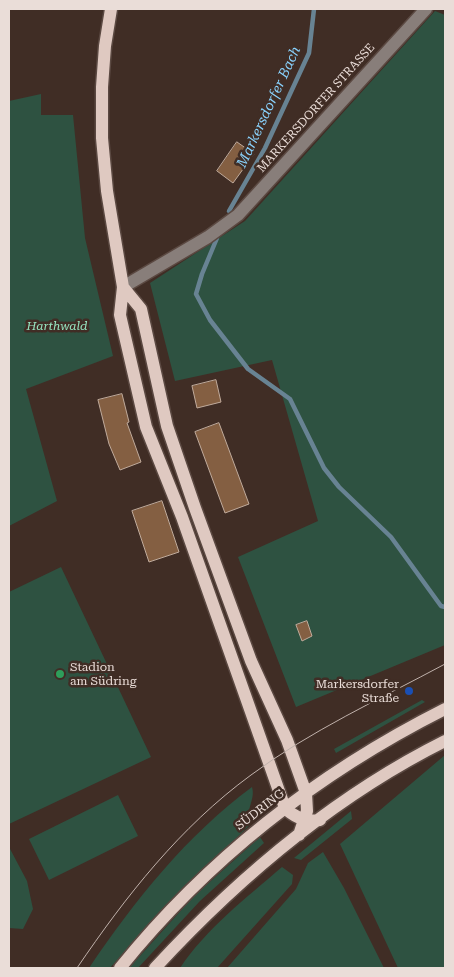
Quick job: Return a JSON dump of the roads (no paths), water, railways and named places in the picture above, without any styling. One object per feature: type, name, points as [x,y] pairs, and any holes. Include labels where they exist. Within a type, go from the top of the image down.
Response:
[{"type":"main road","points":[[111,9],[104,46],[102,138],[107,191],[123,287],[120,315],[146,428],[186,526],[285,808],[297,818],[320,820]]},
{"type":"main road","points":[[123,287],[141,309],[167,426],[248,653],[287,740],[306,793],[305,820],[299,835]]},
{"type":"main road","name":"SÜDRING","points":[[120,968],[162,919],[194,886],[238,846],[285,808],[345,765],[445,709]]},
{"type":"main road","points":[[155,968],[236,886],[299,835],[407,762],[445,741]]},
{"type":"street","name":"MARKERSDORFER STRASSE","points":[[123,287],[208,237],[238,215],[426,9]]},
{"type":"waterway","name":"Markersdorfer Bach","points":[[229,211],[265,148],[309,53],[314,9]]},
{"type":"waterway","name":"Markersdorfer Bach","points":[[217,238],[196,294],[210,320],[248,369],[290,399],[324,468],[339,487],[391,537],[441,606],[445,607]]},
{"type":"tram line","points":[[77,968],[115,915],[156,864],[225,795],[297,744],[445,664]]},
{"type":"place","name":"Stadion am Südring","points":[[60,674]]},
{"type":"place","name":"Markersdorfer Straße","points":[[409,691]]},
{"type":"park label","name":"Harthwald","points":[[57,326]]}]
